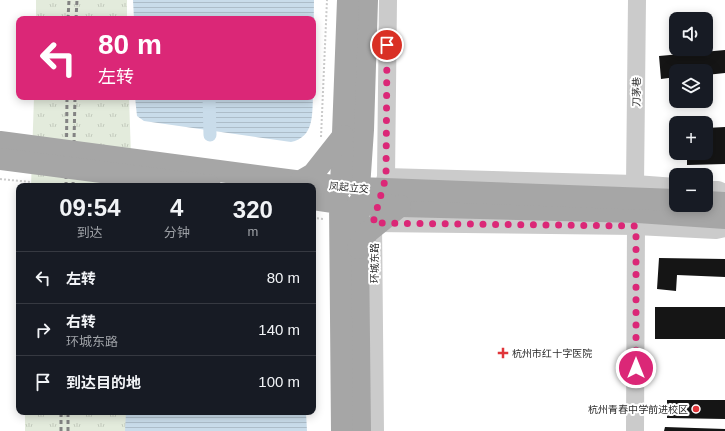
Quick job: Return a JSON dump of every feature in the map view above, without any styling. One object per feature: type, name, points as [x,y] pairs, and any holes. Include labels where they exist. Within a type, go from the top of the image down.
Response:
[{"type":"main road","name":"环城东路","points":[[348,0],[343,136],[349,196],[358,248],[360,431]]},
{"type":"main road","name":"环城东路","points":[[342,431],[349,196],[363,130],[367,0]]},
{"type":"main road","points":[[301,182],[313,174],[343,136]]},
{"type":"main road","name":"凤起立交","points":[[0,142],[304,183]]},
{"type":"main road","points":[[0,159],[187,183]]},
{"type":"main road","name":"凤起立交","points":[[316,186],[349,196],[400,206],[638,212],[718,207]]},
{"type":"main road","name":"凤起立交","points":[[316,199],[349,196],[669,200]]},
{"type":"main road","points":[[358,248],[368,232],[400,206]]},
{"type":"street","name":"环城东路","points":[[375,431],[373,223],[386,177],[388,0]]},
{"type":"street","name":"刀茅巷","points":[[635,184],[637,0]]},
{"type":"street","points":[[386,177],[635,184],[669,186]]},
{"type":"street","points":[[373,223],[636,226],[716,230],[718,207]]},
{"type":"street","points":[[635,431],[636,226]]},
{"type":"path","points":[[0,179],[31,182]]},
{"type":"green space","points":[[36,0],[127,0],[127,16],[36,16]]},
{"type":"green space","points":[[34,100],[129,100],[132,183],[31,183]]},
{"type":"green space","points":[[25,415],[138,415],[138,431],[25,431]]},
{"type":"water","points":[[133,0],[314,0],[314,16],[134,16]]},
{"type":"water","points":[[135,100],[313,100],[312,118],[308,131],[304,136],[291,142],[144,121],[137,116]]},
{"type":"water","points":[[126,415],[306,415],[307,431],[125,431]]},
{"type":"building","points":[[725,50],[725,73],[713,74],[713,64],[669,64],[669,78],[661,79],[659,56],[713,56],[713,51]]},
{"type":"building","points":[[725,127],[725,164],[687,165],[687,160],[713,160],[713,128]]},
{"type":"building","points":[[659,258],[725,259],[725,277],[677,275],[676,291],[657,289]]},
{"type":"building","points":[[655,307],[725,307],[725,339],[655,339]]},
{"type":"building","name":"杭州青春中学前进校区","points":[[667,400],[725,400],[725,419],[667,418]]},
{"type":"building","points":[[665,427],[725,429],[725,431],[664,431]]},
{"type":"waterway","points":[[209,100],[210,135]]},
{"type":"railway","points":[[68,16],[69,0]]},
{"type":"railway","points":[[76,16],[77,0]]},
{"type":"railway","points":[[66,183],[67,100]]},
{"type":"railway","points":[[73,183],[75,100]]},
{"type":"railway","points":[[61,415],[61,431]]},
{"type":"railway","points":[[68,415],[68,431]]},
{"type":"place","name":"杭州市红十字医院","points":[[503,353]]},
{"type":"place","name":"杭州青春中学前进校区","points":[[696,409]]},
{"type":"route","points":[[387,45],[386,177],[373,223],[636,226],[636,368]]}]
